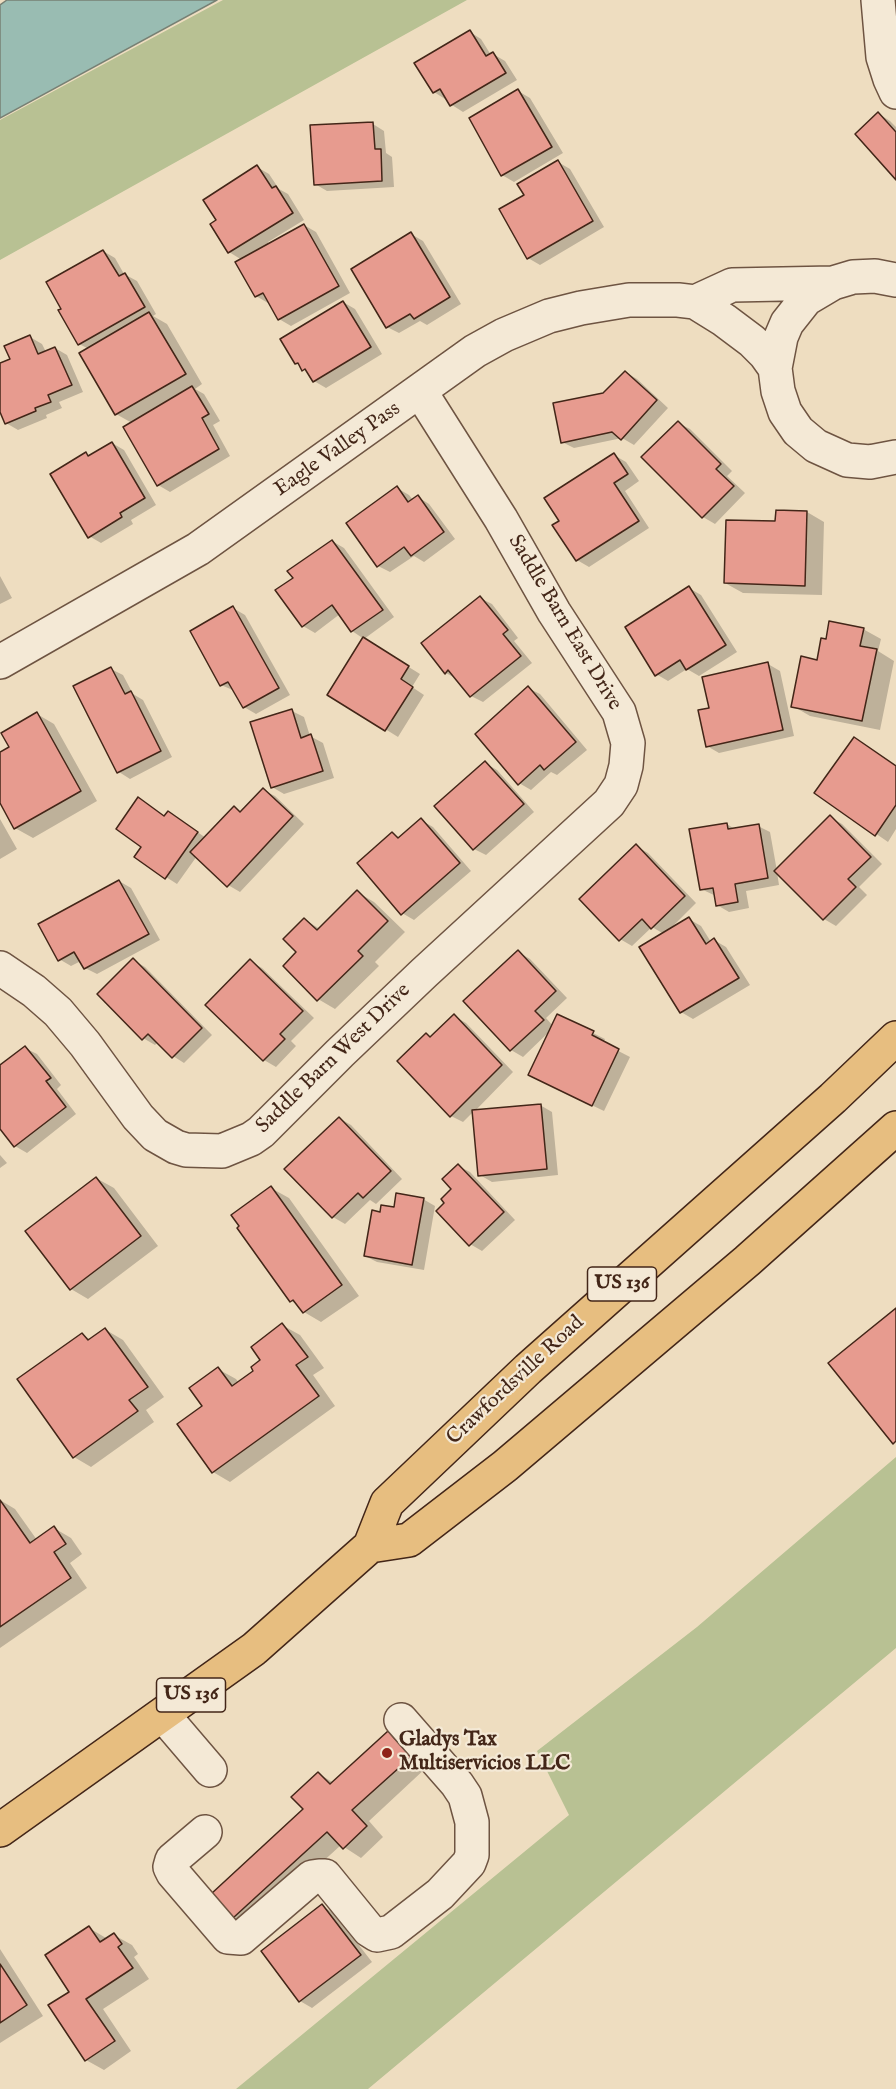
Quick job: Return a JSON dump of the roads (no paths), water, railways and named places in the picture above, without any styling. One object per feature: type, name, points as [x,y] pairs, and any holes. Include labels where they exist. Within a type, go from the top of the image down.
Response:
[{"type":"main road","name":"Crawfordsville Road","points":[[0,1830],[254,1649],[370,1546],[387,1503],[537,1361],[799,1128],[896,1038]]},
{"type":"main road","name":"US 136","points":[[370,1546],[409,1540],[505,1466],[747,1261],[896,1128]]},
{"type":"street","points":[[878,0],[883,57],[896,92]]},
{"type":"street","name":"Eagle Valley Pass","points":[[695,302],[732,285],[833,283],[864,276],[896,280]]},
{"type":"street","name":"Eagle Valley Pass","points":[[833,283],[806,299],[787,323],[776,352],[775,368],[781,401],[785,412],[798,431],[825,452],[847,460],[883,460],[896,486]]},
{"type":"street","name":"Eagle Valley Pass","points":[[0,662],[198,549],[475,351],[504,335],[549,316],[629,300],[695,302],[752,341],[775,368]]},
{"type":"street","name":"Saddle Barn East Drive","points":[[420,391],[501,519],[554,612],[619,712],[628,743],[626,766],[621,785],[609,803],[424,973]]},
{"type":"street","name":"Saddle Barn West Drive","points":[[0,968],[34,991],[75,1030],[138,1117],[155,1135],[176,1147],[209,1152],[233,1148],[261,1132],[424,973]]},
{"type":"street","points":[[163,1715],[210,1770]]},
{"type":"street","points":[[205,1832],[172,1860],[170,1867],[172,1873],[228,1937],[241,1938],[312,1877],[319,1876],[325,1876],[369,1930],[377,1935],[391,1932],[440,1894],[469,1863],[472,1848],[472,1822],[465,1796],[401,1720]]},
{"type":"water","points":[[7,0],[217,0],[0,118],[0,5]]},
{"type":"place","name":"Gladys Tax Multiservicios LLC","points":[[387,1753]]}]
